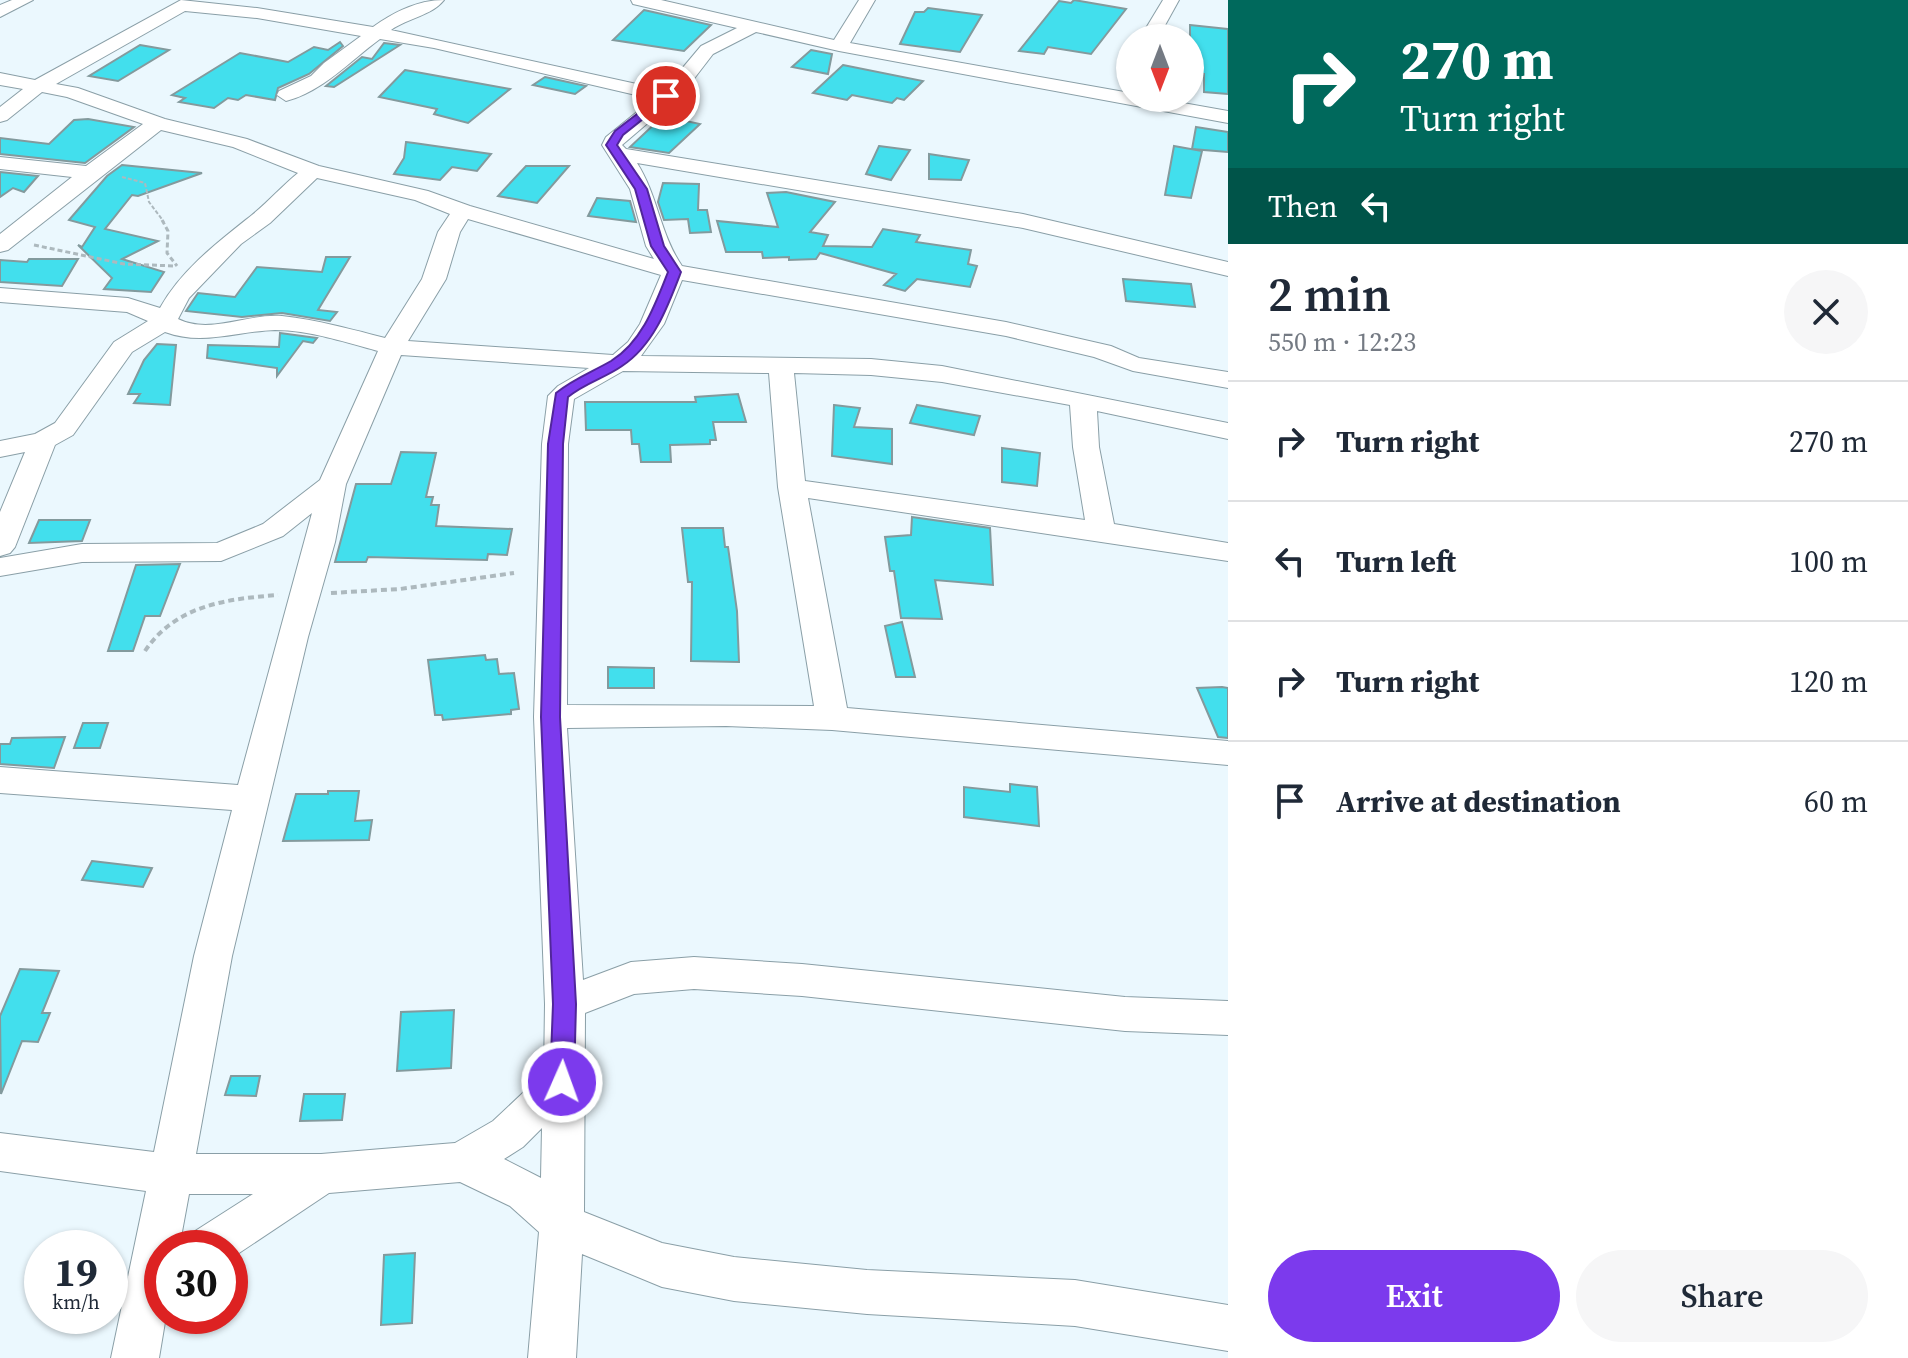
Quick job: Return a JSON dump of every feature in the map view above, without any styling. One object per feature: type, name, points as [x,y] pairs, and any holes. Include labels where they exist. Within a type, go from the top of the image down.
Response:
[{"type":"street","points":[[0,12],[25,0]]},
{"type":"street","points":[[286,95],[318,80],[330,67],[397,18],[427,7],[436,0]]},
{"type":"street","points":[[639,0],[839,46],[1118,89],[1228,117]]},
{"type":"street","points":[[839,46],[867,0]]},
{"type":"street","points":[[1157,24],[1171,0]]},
{"type":"street","points":[[0,116],[38,86],[187,3],[504,58],[666,96]]},
{"type":"street","points":[[674,272],[657,246],[641,189],[612,145],[619,133],[666,96],[699,63],[707,50],[752,27]]},
{"type":"street","points":[[0,79],[71,92],[158,123],[240,143],[313,171],[421,195],[462,211],[674,272],[1006,329],[1102,351],[1133,364],[1228,380]]},
{"type":"street","points":[[5,242],[137,136],[158,123]]},
{"type":"street","points":[[618,154],[1023,221],[1228,269]]},
{"type":"street","points":[[0,163],[92,173]]},
{"type":"street","points":[[0,449],[43,440],[64,429],[123,347],[164,322],[179,295],[185,274],[262,218],[313,171]]},
{"type":"street","points":[[162,1230],[169,1174],[213,956],[292,637],[321,542],[332,484],[392,347],[434,279],[449,232],[462,211]]},
{"type":"street","points":[[552,1358],[562,1224],[565,1004],[550,717],[555,444],[561,396],[573,386],[619,363],[651,326],[674,272]]},
{"type":"street","points":[[0,295],[128,305],[146,310],[176,328],[227,331],[253,324],[279,323],[327,330],[392,347],[619,363],[910,370],[1083,400],[1228,431]]},
{"type":"street","points":[[781,366],[792,487],[832,718]]},
{"type":"street","points":[[1083,400],[1086,447],[1101,531]]},
{"type":"street","points":[[0,547],[43,440]]},
{"type":"street","points":[[0,567],[82,553],[221,552],[273,530],[332,484]]},
{"type":"street","points":[[792,487],[1228,552]]},
{"type":"street","points":[[550,717],[726,715],[832,718],[1228,753]]},
{"type":"street","points":[[0,780],[254,799]]},
{"type":"street","points":[[565,1004],[631,978],[694,973],[802,980],[1125,1014],[1228,1018]]},
{"type":"street","points":[[0,1152],[169,1174],[321,1174],[461,1162],[508,1134],[562,1082]]},
{"type":"street","points":[[461,1162],[525,1192],[562,1224],[662,1265],[734,1279],[867,1292],[1075,1303],[1228,1328]]},
{"type":"street","points":[[235,1230],[321,1174]]},
{"type":"street","points":[[135,1358],[144,1325]]},
{"type":"path","points":[[92,173],[145,183],[148,202],[169,228],[171,239],[167,253],[185,274]]},
{"type":"path","points":[[5,242],[185,274]]},
{"type":"building","points":[[1074,0],[1126,9],[1091,54],[1048,47],[1044,54],[1019,51],[1059,1],[1071,3]]},
{"type":"building","points":[[928,8],[982,15],[960,52],[900,44],[915,12],[924,12]]},
{"type":"building","points":[[644,10],[711,25],[684,51],[613,40]]},
{"type":"building","points":[[1204,26],[1228,29],[1228,94],[1204,92]]},
{"type":"building","points":[[340,42],[343,46],[309,74],[278,88],[275,100],[246,95],[238,100],[228,98],[214,108],[179,102],[185,98],[172,95],[240,53],[288,62],[314,47],[328,50]]},
{"type":"building","points":[[384,43],[400,45],[334,87],[326,86],[362,57],[372,59]]},
{"type":"building","points":[[140,45],[169,50],[118,81],[89,76]]},
{"type":"building","points":[[811,50],[832,54],[828,74],[792,67]]},
{"type":"building","points":[[843,65],[923,81],[904,100],[897,98],[892,103],[852,95],[847,100],[813,93]]},
{"type":"building","points":[[405,70],[510,89],[468,123],[434,114],[437,109],[379,97]]},
{"type":"building","points":[[545,77],[586,86],[575,94],[533,85]]},
{"type":"building","points":[[663,116],[700,124],[669,153],[630,147]]},
{"type":"building","points":[[88,119],[134,127],[85,163],[0,154],[0,138],[49,144],[74,120]]},
{"type":"building","points":[[1196,127],[1228,132],[1228,152],[1192,149]]},
{"type":"building","points":[[406,142],[491,154],[477,171],[452,167],[440,180],[394,174],[404,158]]},
{"type":"building","points":[[879,146],[910,150],[891,180],[866,174]]},
{"type":"building","points":[[1174,146],[1202,151],[1191,198],[1165,195]]},
{"type":"building","points":[[929,154],[969,160],[961,180],[929,179]]},
{"type":"building","points":[[122,165],[202,173],[138,196],[132,195],[105,229],[158,241],[122,259],[164,272],[151,292],[104,289],[112,278],[78,245],[82,247],[95,227],[69,220],[107,176]]},
{"type":"building","points":[[526,166],[569,166],[537,203],[498,196]]},
{"type":"building","points":[[0,172],[38,176],[24,192],[13,188],[0,197]]},
{"type":"building","points":[[663,183],[699,184],[698,210],[707,210],[711,232],[690,233],[688,219],[664,220],[658,202]]},
{"type":"building","points":[[786,192],[835,202],[810,232],[828,235],[823,246],[872,247],[883,229],[920,235],[916,242],[971,250],[968,264],[977,266],[970,287],[917,279],[905,291],[884,285],[896,274],[820,253],[816,259],[789,260],[789,257],[763,258],[762,252],[726,252],[717,221],[778,227],[767,193]]},
{"type":"building","points":[[597,198],[630,201],[636,222],[588,216]]},
{"type":"building","points":[[326,257],[350,257],[318,310],[337,312],[330,321],[282,313],[242,317],[186,311],[198,293],[235,297],[257,267],[322,272]]},
{"type":"building","points":[[29,259],[78,259],[62,286],[0,282],[0,260],[27,262]]},
{"type":"building","points":[[1123,279],[1191,284],[1195,307],[1126,301]]},
{"type":"building","points":[[280,333],[317,338],[313,343],[303,341],[277,376],[277,368],[207,358],[208,345],[279,347]]},
{"type":"building","points":[[157,344],[176,345],[170,405],[134,403],[140,394],[128,394],[144,360]]},
{"type":"building","points":[[738,394],[746,422],[713,422],[716,440],[710,440],[710,444],[670,445],[671,462],[641,462],[639,444],[632,444],[631,430],[586,430],[585,402],[696,402],[695,397]]},
{"type":"building","points":[[834,405],[860,408],[854,427],[892,429],[892,464],[832,456]]},
{"type":"building","points":[[917,405],[980,416],[974,435],[910,423]]},
{"type":"building","points":[[1002,448],[1040,453],[1037,486],[1002,482]]},
{"type":"building","points":[[401,452],[436,453],[426,497],[433,497],[431,505],[439,505],[436,526],[512,529],[507,555],[488,554],[487,560],[368,557],[366,562],[335,562],[356,484],[391,484]]},
{"type":"building","points":[[912,517],[990,528],[993,585],[935,580],[942,619],[901,618],[885,537],[911,535]]},
{"type":"building","points":[[39,520],[90,520],[82,541],[29,543]]},
{"type":"building","points":[[682,528],[723,528],[737,611],[739,662],[691,661],[692,582],[688,582]]},
{"type":"building","points":[[180,564],[160,616],[145,616],[133,651],[108,651],[136,565]]},
{"type":"building","points":[[902,622],[915,677],[896,677],[885,626]]},
{"type":"building","points":[[485,655],[486,660],[497,659],[499,674],[514,673],[519,709],[511,710],[511,714],[443,720],[442,715],[435,715],[428,660]]},
{"type":"building","points":[[608,667],[654,668],[654,688],[608,688]]},
{"type":"building","points":[[1197,688],[1228,688],[1228,738],[1218,737]]},
{"type":"building","points":[[83,723],[108,723],[100,748],[74,748]]},
{"type":"building","points":[[65,737],[54,768],[0,764],[0,744],[10,744],[12,738]]},
{"type":"building","points":[[1010,784],[1037,787],[1039,826],[964,817],[964,787],[1010,792]]},
{"type":"building","points":[[328,791],[359,791],[355,821],[372,820],[369,840],[283,841],[296,794],[328,794]]},
{"type":"building","points":[[92,861],[152,868],[143,887],[82,880]]},
{"type":"building","points":[[20,969],[59,971],[42,1013],[50,1013],[38,1042],[22,1041],[1,1094],[0,1016]]},
{"type":"building","points":[[454,1010],[451,1068],[397,1071],[401,1012]]},
{"type":"building","points":[[231,1076],[260,1076],[256,1096],[225,1095]]},
{"type":"building","points":[[304,1094],[345,1094],[342,1120],[300,1121]]},
{"type":"building","points":[[415,1253],[412,1323],[381,1325],[384,1255]]},
{"type":"route","points":[[562,1082],[565,1004],[550,717],[555,444],[561,396],[573,386],[619,363],[643,338],[658,315],[674,272],[657,246],[641,189],[612,145],[619,133],[666,96]]}]
